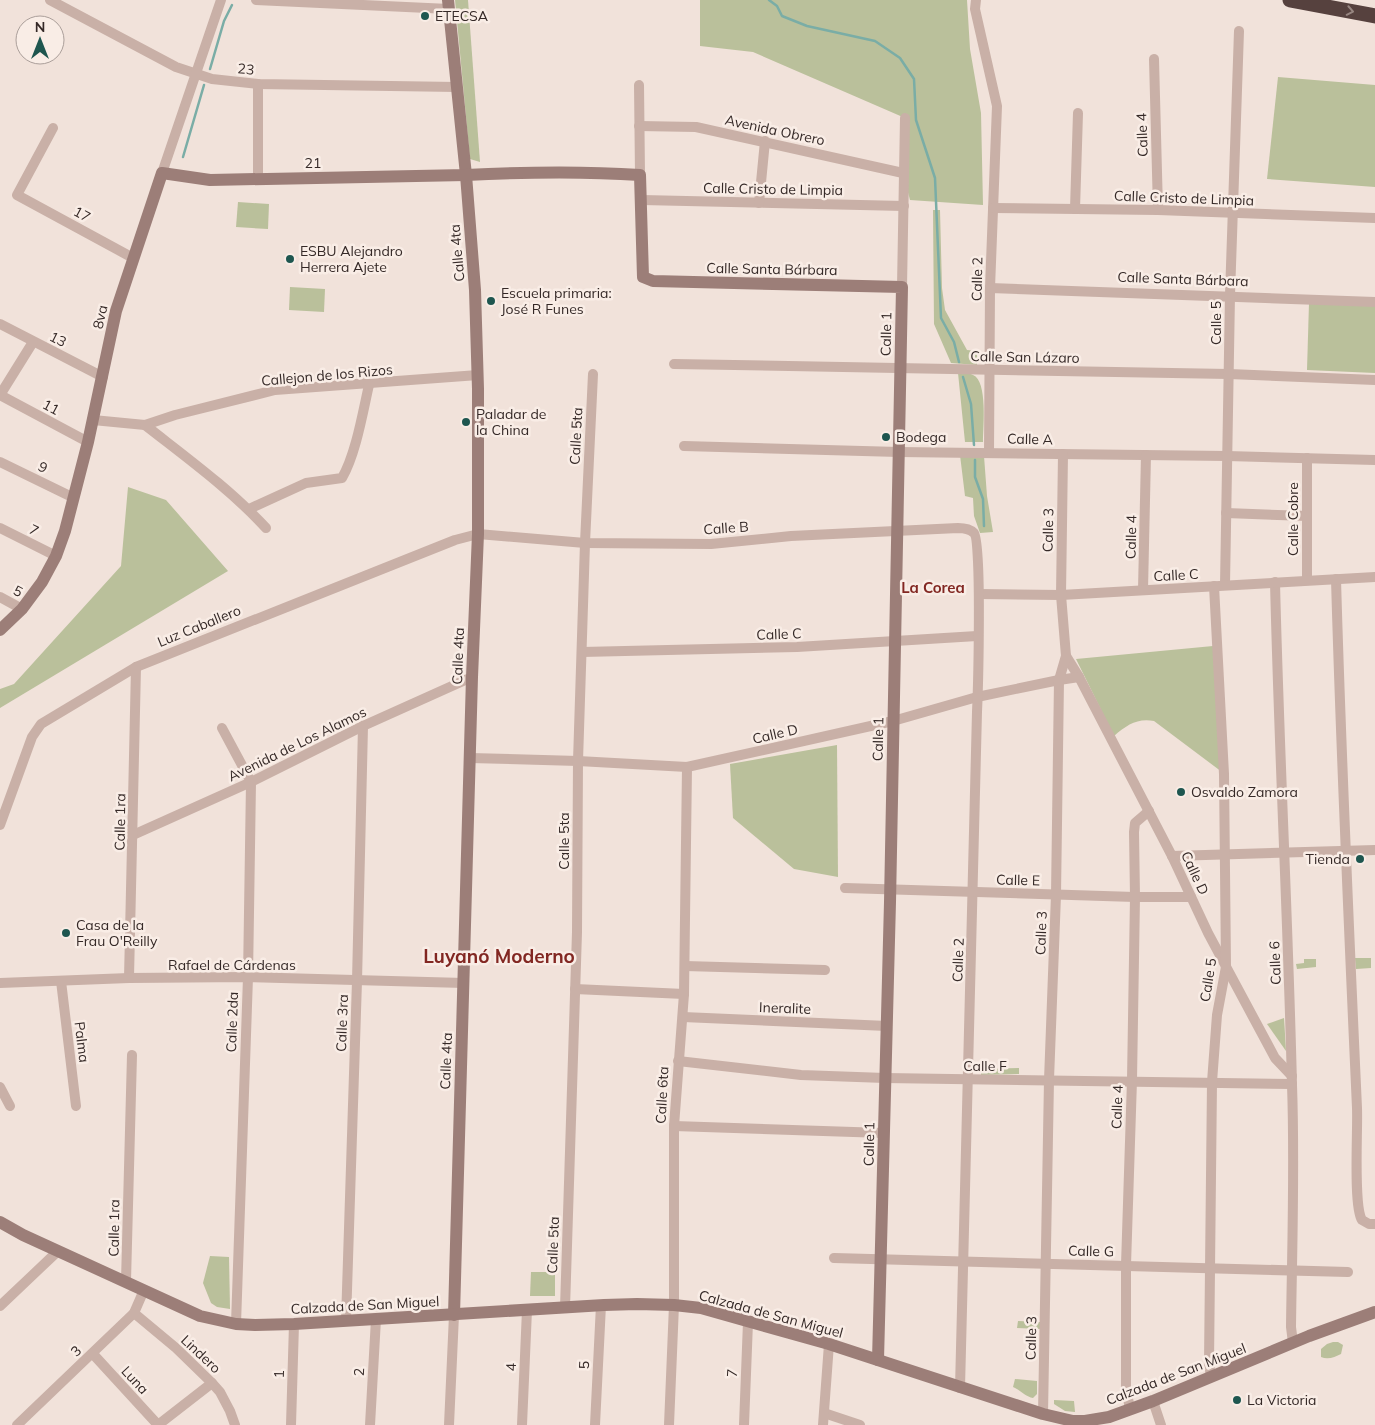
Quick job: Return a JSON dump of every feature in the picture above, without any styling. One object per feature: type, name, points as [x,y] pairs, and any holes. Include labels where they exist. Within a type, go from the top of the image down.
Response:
[{"type":"highway","points":[[1290,0],[1375,16]]},
{"type":"main road","name":"Calle 4ta","points":[[449,4],[475,290],[478,376],[478,534],[472,677],[454,1314]]},
{"type":"main road","name":"21","points":[[162,173],[210,180],[582,172],[640,175]]},
{"type":"main road","name":"8va","points":[[0,630],[22,609],[42,582],[56,556],[74,498],[94,420],[116,311],[162,173]]},
{"type":"main road","points":[[640,175],[642,200]]},
{"type":"main road","name":"Calle Santa Bárbara","points":[[642,200],[643,277],[653,281],[902,287]]},
{"type":"main road","name":"Calle 1","points":[[878,1360],[887,1026],[902,287]]},
{"type":"main road","name":"Calzada de San Miguel","points":[[0,1222],[23,1235],[200,1316],[236,1324],[294,1324],[601,1305],[674,1304],[701,1308],[829,1344],[960,1388],[1038,1417],[1073,1421],[1109,1417],[1375,1312]]},
{"type":"street","name":"23","points":[[50,0],[176,67],[212,79],[258,84],[457,87]]},
{"type":"street","name":"8va","points":[[162,173],[221,0]]},
{"type":"street","points":[[256,0],[449,4]]},
{"type":"street","name":"Calle 2","points":[[976,0],[975,9],[997,106],[990,288],[989,453]]},
{"type":"street","name":"Calle 5","points":[[1211,1377],[1209,1363],[1209,1268],[1212,1082],[1217,1015],[1226,967],[1224,774],[1219,586],[1226,513],[1232,213],[1239,32]]},
{"type":"street","name":"Calle 4","points":[[1154,59],[1158,210]]},
{"type":"street","points":[[258,84],[258,178]]},
{"type":"street","points":[[639,85],[640,175]]},
{"type":"street","points":[[1075,209],[1078,113]]},
{"type":"street","name":"Calle 1","points":[[902,287],[905,118]]},
{"type":"street","name":"Avenida Obrero","points":[[639,126],[696,127],[903,173]]},
{"type":"street","name":"17","points":[[53,128],[17,195],[133,258]]},
{"type":"street","points":[[759,203],[765,141]]},
{"type":"street","name":"Calle Cristo de Limpia","points":[[642,200],[904,206]]},
{"type":"street","name":"Calle Cristo de Limpia","points":[[992,208],[1158,210],[1375,218]]},
{"type":"street","name":"Calle Santa Bárbara","points":[[990,288],[1230,295],[1375,302]]},
{"type":"street","name":"13","points":[[0,324],[103,378]]},
{"type":"street","points":[[0,395],[32,342]]},
{"type":"street","name":"Calle San Lázaro","points":[[674,364],[1229,374],[1375,380]]},
{"type":"street","name":"Calle 5ta","points":[[565,1308],[575,989],[578,761],[593,374]]},
{"type":"street","name":"Callejon de los Rizos","points":[[94,420],[145,425],[175,415],[275,390],[478,376]]},
{"type":"street","points":[[249,509],[306,483],[342,478],[347,470],[369,384]]},
{"type":"street","name":"11","points":[[0,395],[88,442]]},
{"type":"street","points":[[145,425],[249,509],[266,528]]},
{"type":"street","name":"Calle A","points":[[684,446],[899,452],[1227,456],[1375,460]]},
{"type":"street","name":"Calle 3","points":[[1038,1417],[1046,1264],[1056,894],[1059,680],[1066,656],[1061,595],[1063,454]]},
{"type":"street","name":"Calle 4","points":[[1143,590],[1146,455]]},
{"type":"street","name":"Calle Cobre","points":[[1307,580],[1308,458]]},
{"type":"street","name":"9","points":[[0,462],[74,498]]},
{"type":"street","points":[[1226,513],[1308,516]]},
{"type":"street","name":"7","points":[[0,528],[56,556]]},
{"type":"street","name":"Calle B","points":[[478,534],[585,543],[711,544],[786,536],[958,528],[968,529],[974,533]]},
{"type":"street","name":"Calle 2","points":[[960,1388],[974,893],[979,594],[977,543],[974,533]]},
{"type":"street","name":"Luz Caballero","points":[[0,825],[32,737],[41,724],[136,666],[455,540],[478,534]]},
{"type":"street","name":"Calle C","points":[[979,594],[1061,595],[1375,577]]},
{"type":"street","points":[[1336,580],[1345,850],[1358,1129],[1357,1202],[1360,1218],[1365,1223],[1375,1224]]},
{"type":"street","name":"Calle 6","points":[[1275,582],[1291,1007],[1293,1343]]},
{"type":"street","name":"5","points":[[0,597],[22,609]]},
{"type":"street","name":"Calle C","points":[[582,652],[787,647],[977,636]]},
{"type":"street","name":"Calle D","points":[[1066,656],[1079,677],[1172,856],[1226,967],[1276,1058],[1292,1080]]},
{"type":"street","name":"Calle 1ra","points":[[129,978],[136,666]]},
{"type":"street","name":"Avenida de Los Alamos","points":[[133,834],[251,782],[363,726],[472,677]]},
{"type":"street","name":"Calle D","points":[[470,758],[687,767],[893,721],[977,697],[1079,677]]},
{"type":"street","name":"Calle 3ra","points":[[346,1321],[363,726]]},
{"type":"street","name":"Calle 2da","points":[[222,728],[251,782],[248,977],[236,1324]]},
{"type":"street","name":"Calle 6ta","points":[[669,1425],[674,1304],[674,1126],[684,994],[687,767]]},
{"type":"street","name":"Calle 4","points":[[1130,1409],[1126,1388],[1126,1265],[1132,1080],[1135,823],[1148,811]]},
{"type":"street","points":[[1172,856],[1375,850]]},
{"type":"street","name":"Calle E","points":[[845,888],[974,893],[1191,897]]},
{"type":"street","points":[[684,966],[825,970]]},
{"type":"street","name":"Rafael de Cárdenas","points":[[0,983],[129,978],[248,977],[464,983]]},
{"type":"street","name":"Palma","points":[[61,981],[76,1106]]},
{"type":"street","points":[[575,989],[684,994]]},
{"type":"street","name":"Ineralite","points":[[683,1017],[887,1026]]},
{"type":"street","name":"Calle 1ra","points":[[126,1282],[132,1055]]},
{"type":"street","name":"Calle F","points":[[678,1060],[801,1075],[885,1078],[1212,1082],[1292,1080]]},
{"type":"street","points":[[0,1087],[10,1106]]},
{"type":"street","points":[[674,1126],[884,1133]]},
{"type":"street","points":[[0,1306],[58,1251]]},
{"type":"street","name":"Calle G","points":[[834,1258],[1348,1272]]},
{"type":"street","name":"3","points":[[17,1425],[134,1313],[144,1290]]},
{"type":"street","name":"5","points":[[595,1425],[601,1305]]},
{"type":"street","name":"4","points":[[522,1425],[527,1310]]},
{"type":"street","name":"Lindero","points":[[134,1313],[176,1348],[212,1383],[220,1392],[235,1425]]},
{"type":"street","points":[[449,1425],[454,1314]]},
{"type":"street","name":"2","points":[[370,1425],[376,1320]]},
{"type":"street","name":"7","points":[[744,1425],[748,1322]]},
{"type":"street","name":"1","points":[[291,1425],[294,1324]]},
{"type":"street","points":[[823,1425],[829,1344]]},
{"type":"street","name":"Luna","points":[[93,1354],[158,1425]]},
{"type":"street","points":[[158,1425],[212,1383]]},
{"type":"street","points":[[1153,1401],[1161,1425]]},
{"type":"street","points":[[824,1413],[860,1425]]},
{"type":"green space","points":[[455,0],[468,0],[480,162],[470,159]]},
{"type":"green space","points":[[700,0],[967,0],[970,49],[981,113],[983,205],[910,200],[903,173],[905,118],[753,52],[700,46]]},
{"type":"green space","points":[[1278,77],[1375,85],[1375,187],[1267,179]]},
{"type":"green space","points":[[238,202],[269,204],[268,229],[236,227]]},
{"type":"green space","points":[[933,210],[940,210],[942,288],[945,310],[967,350],[977,351],[977,365],[951,363],[934,324]]},
{"type":"green space","points":[[290,287],[325,289],[324,312],[289,310]]},
{"type":"green space","points":[[1309,303],[1375,306],[1375,373],[1307,370]]},
{"type":"green space","points":[[958,373],[973,375],[978,379],[981,386],[984,406],[983,442],[965,442]]},
{"type":"green space","points":[[960,455],[984,456],[987,496],[993,532],[980,533],[974,516],[973,498],[965,496]]},
{"type":"green space","points":[[128,487],[166,500],[228,571],[0,708],[0,689],[14,684],[121,566]]},
{"type":"green space","points":[[1213,646],[1222,772],[1154,721],[1148,720],[1132,723],[1114,736],[1076,659]]},
{"type":"green space","points":[[837,745],[838,877],[794,869],[733,818],[730,764]]},
{"type":"green space","points":[[1355,958],[1371,958],[1371,968],[1356,969]]},
{"type":"green space","points":[[1304,959],[1316,959],[1316,967],[1297,969],[1296,964],[1304,963]]},
{"type":"green space","points":[[1284,1018],[1286,1051],[1267,1024]]},
{"type":"green space","points":[[1019,1068],[1019,1074],[981,1075],[981,1069]]},
{"type":"green space","points":[[210,1256],[229,1257],[230,1309],[217,1307],[211,1303],[203,1283]]},
{"type":"green space","points":[[531,1272],[555,1272],[555,1296],[530,1296]]},
{"type":"green space","points":[[1018,1321],[1040,1322],[1040,1329],[1017,1328]]},
{"type":"green space","points":[[1333,1342],[1343,1345],[1341,1354],[1329,1358],[1321,1357],[1321,1349]]},
{"type":"green space","points":[[1015,1379],[1037,1381],[1037,1394],[1033,1398],[1013,1387]]},
{"type":"green space","points":[[1054,1400],[1074,1401],[1075,1412],[1065,1411],[1054,1404]]},
{"type":"waterway","points":[[769,0],[777,6],[782,16],[807,26],[875,41],[900,58],[914,79],[916,120],[935,178],[941,318],[954,342],[959,362]]},
{"type":"waterway","points":[[210,69],[224,21],[232,5]]},
{"type":"waterway","points":[[183,157],[204,85]]},
{"type":"waterway","points":[[963,377],[971,404],[974,445]]},
{"type":"waterway","points":[[975,460],[975,477],[983,499],[984,526]]},
{"type":"place","name":"ETECSA","points":[[425,16]]},
{"type":"place","name":"ESBU Alejandro Herrera Ajete","points":[[290,259]]},
{"type":"place","name":"Escuela primaria: José R Funes","points":[[491,301]]},
{"type":"place","name":"Paladar de la China","points":[[466,422]]},
{"type":"place","name":"Bodega","points":[[886,437]]},
{"type":"place","name":"Osvaldo Zamora","points":[[1181,792]]},
{"type":"place","name":"Tienda","points":[[1360,859]]},
{"type":"place","name":"Casa de la Frau O'Reilly","points":[[66,933]]},
{"type":"place","name":"La Victoria","points":[[1237,1400]]},
{"type":"district","name":"La Corea","points":[[933,587]]},
{"type":"district","name":"Luyanó Moderno","points":[[499,956]]}]
